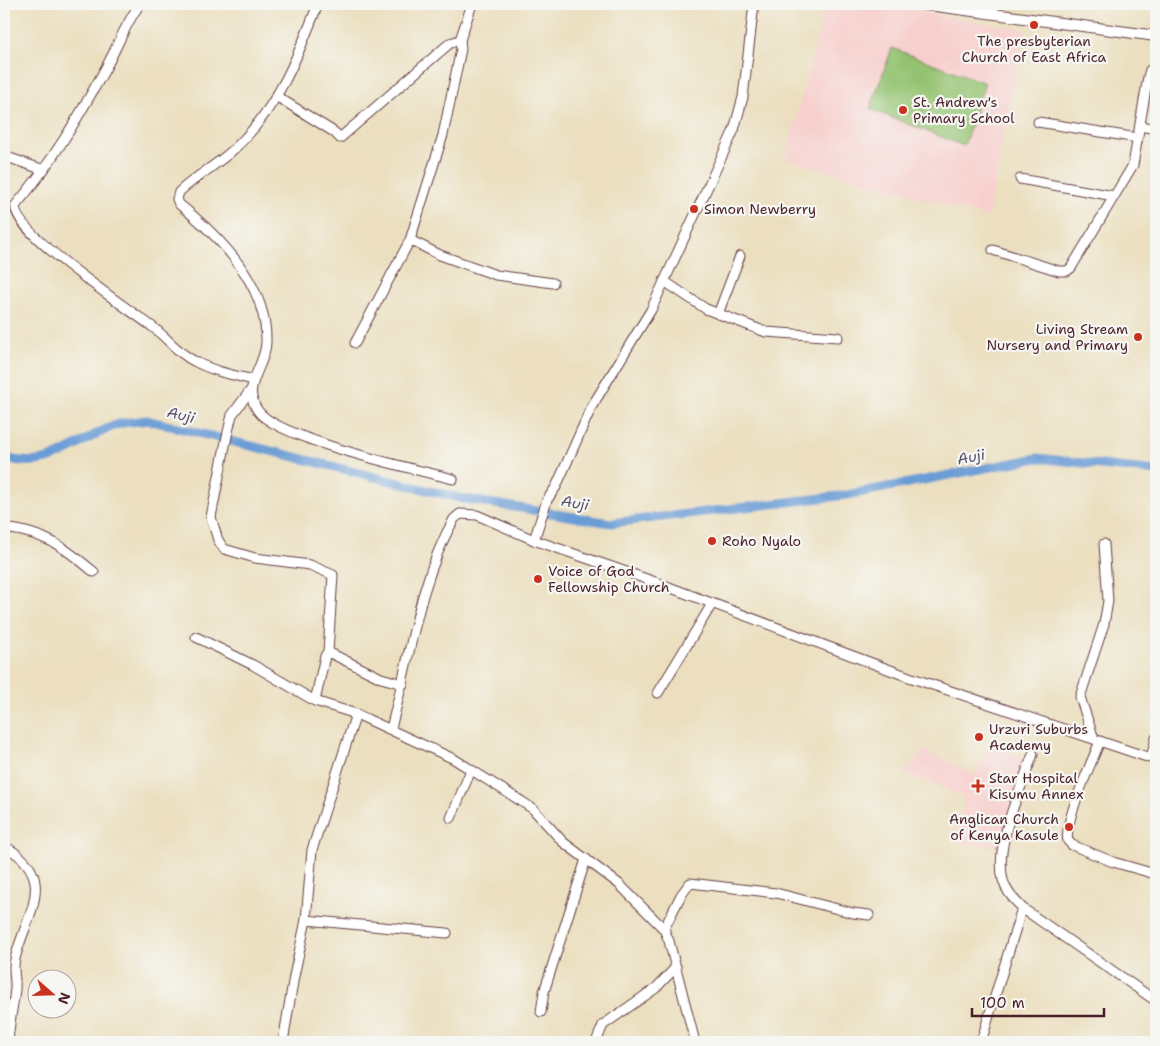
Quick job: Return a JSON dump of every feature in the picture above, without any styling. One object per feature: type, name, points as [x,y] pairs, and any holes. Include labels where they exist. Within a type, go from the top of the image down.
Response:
[{"type":"street","points":[[140,4],[129,18],[87,101],[44,170],[15,209],[16,216],[34,236],[152,326],[175,350],[196,362],[253,380]]},
{"type":"street","points":[[315,701],[325,656],[328,652],[334,575],[310,565],[255,558],[232,552],[224,549],[218,540],[211,517],[226,440],[232,415],[250,391],[266,345],[265,328],[252,287],[240,265],[224,244],[179,204],[177,199],[179,192],[245,139],[276,96],[304,45],[318,4]]},
{"type":"street","points":[[355,343],[410,240],[443,135],[461,49],[460,40],[472,4]]},
{"type":"street","points":[[534,540],[546,500],[556,487],[599,392],[633,341],[664,281],[723,156],[741,109],[754,4]]},
{"type":"street","points":[[921,4],[1156,36]]},
{"type":"street","points":[[276,96],[334,132],[340,138],[450,42],[460,40]]},
{"type":"street","points":[[993,250],[1059,271],[1066,271],[1133,166],[1148,77],[1150,70],[1156,68]]},
{"type":"street","points":[[1038,122],[1138,138]]},
{"type":"street","points":[[1140,126],[1156,129]]},
{"type":"street","points":[[4,156],[44,170]]},
{"type":"street","points":[[1020,179],[1114,196]]},
{"type":"street","points":[[410,240],[440,255],[496,275],[553,284]]},
{"type":"street","points":[[718,314],[740,256]]},
{"type":"street","points":[[664,281],[698,304],[718,314],[766,332],[838,337]]},
{"type":"street","points":[[250,391],[258,412],[282,428],[318,442],[453,479]]},
{"type":"street","points":[[391,728],[422,600],[435,559],[454,519],[460,514],[477,515],[534,540],[909,678],[1154,759],[1156,738]]},
{"type":"street","points":[[4,528],[34,533],[68,550],[94,572]]},
{"type":"street","points":[[1104,544],[1108,601],[1104,624],[1080,698],[1097,740],[1067,829],[1068,841],[1072,845],[1113,862],[1156,874]]},
{"type":"street","points":[[658,693],[712,604]]},
{"type":"street","points":[[196,637],[253,665],[315,701],[391,728],[454,759],[534,809],[563,842],[619,884],[664,929],[676,967],[695,1042]]},
{"type":"street","points":[[328,652],[382,678],[403,684]]},
{"type":"street","points":[[283,1042],[306,920],[312,850],[356,714]]},
{"type":"street","points":[[1033,754],[1008,827],[1001,863],[1005,886],[1022,908],[1156,1001]]},
{"type":"street","points":[[451,818],[470,770]]},
{"type":"street","points":[[4,846],[23,858],[29,866],[36,893],[33,913],[14,962],[15,989],[9,1017],[8,1042]]},
{"type":"street","points":[[540,1012],[544,992],[586,859]]},
{"type":"street","points":[[664,929],[681,895],[690,883],[776,893],[853,914],[869,915]]},
{"type":"street","points":[[981,1042],[1022,908]]},
{"type":"street","points":[[306,920],[447,933]]},
{"type":"street","points":[[596,1042],[603,1025],[656,988],[676,967]]},
{"type":"shaded area","name":"St. Andrew's Primary School","points":[[826,4],[880,4],[1026,30],[1017,61],[988,217],[785,159]]},
{"type":"shaded area","points":[[1151,570],[1156,570],[1156,625],[1150,624]]},
{"type":"shaded area","name":"Star Hospital Kisumu Annex","points":[[990,744],[1028,759],[997,848],[954,841],[965,797],[904,773],[925,750],[975,775]]},
{"type":"green space","points":[[892,48],[985,83],[964,146],[870,109]]},
{"type":"waterway","name":"Auji","points":[[4,457],[21,461],[36,461],[50,458],[116,425],[147,420],[459,498],[611,523],[847,495],[1037,458],[1156,471]]},
{"type":"place","name":"The presbyterian Church of East Africa","points":[[1034,25]]},
{"type":"place","name":"St. Andrew's Primary School","points":[[903,110]]},
{"type":"place","name":"Simon Newberry","points":[[694,209]]},
{"type":"place","name":"Living Stream Nursery and Primary","points":[[1138,337]]},
{"type":"place","name":"Roho Nyalo","points":[[712,541]]},
{"type":"place","name":"Voice of God Fellowship Church","points":[[538,579]]},
{"type":"place","name":"Urzuri Suburbs Academy","points":[[979,737]]},
{"type":"place","name":"Star Hospital Kisumu Annex","points":[[978,786]]},
{"type":"place","name":"Anglican Church of Kenya Kasule","points":[[1069,827]]}]
